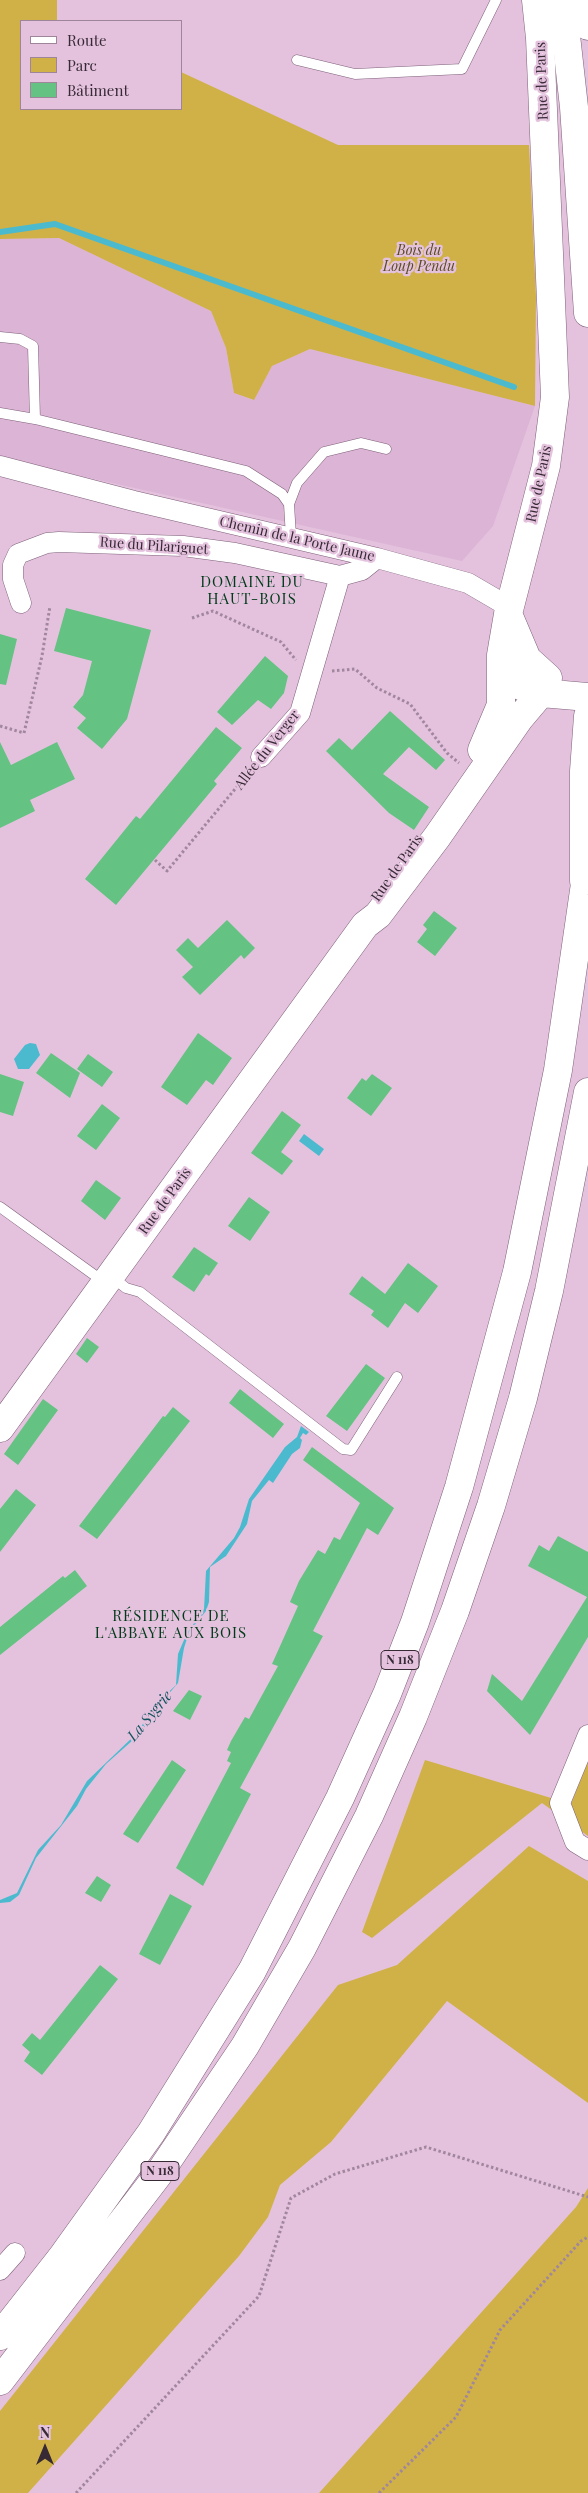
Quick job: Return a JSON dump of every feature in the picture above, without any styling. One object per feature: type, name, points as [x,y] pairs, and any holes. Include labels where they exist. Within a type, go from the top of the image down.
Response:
[{"type":"main road","name":"Rue de Paris","points":[[0,1428],[365,925],[378,915],[402,876],[437,837],[467,771],[482,751],[496,723],[501,705],[501,656],[508,614],[546,466],[555,397],[540,38],[536,0]]},
{"type":"main road","points":[[562,0],[574,107],[588,313]]},
{"type":"main road","points":[[585,0],[588,26]]},
{"type":"main road","name":"Chemin de la Porte Jaune","points":[[508,614],[527,659],[548,684]]},
{"type":"main road","points":[[527,659],[502,670],[521,686],[548,684],[588,697]]},
{"type":"main road","name":"Rue de Paris","points":[[365,925],[368,908],[394,870],[451,804],[548,684]]},
{"type":"main road","points":[[584,895],[584,771],[587,727]]},
{"type":"main road","name":"N 118","points":[[0,2336],[62,2256],[151,2133],[252,1971],[340,1798],[387,1694],[415,1622],[459,1487],[517,1272],[558,1070],[588,863]]},
{"type":"main road","name":"N 118","points":[[0,2381],[158,2175],[245,2046],[302,1948],[369,1816],[413,1716],[444,1637],[491,1506],[523,1398],[549,1291],[588,1092]]},
{"type":"street","name":"Chemin de la Porte Jaune","points":[[0,466],[134,501],[377,558],[468,583],[504,604],[508,614]]},
{"type":"street","name":"Rue du Pilariguet","points":[[21,603],[13,579],[13,565],[18,554],[34,547],[60,542],[184,546],[235,553],[340,576]]},
{"type":"street","points":[[340,576],[362,570],[377,558]]},
{"type":"street","name":"Allée du Verger","points":[[261,757],[300,713],[340,576]]},
{"type":"street","points":[[588,1735],[560,1803],[575,1842],[588,1850]]},
{"type":"street","points":[[0,2270],[15,2252]]},
{"type":"lane","points":[[297,60],[355,74],[462,69],[496,0]]},
{"type":"lane","points":[[0,337],[20,339],[33,346],[35,419]]},
{"type":"lane","points":[[0,413],[35,419],[246,470],[282,494],[289,504]]},
{"type":"lane","points":[[291,537],[289,504],[296,483],[324,452],[361,443],[386,449]]},
{"type":"lane","points":[[0,1206],[108,1279],[126,1288],[140,1292],[343,1449],[351,1450],[397,1377]]},
{"type":"path","points":[[0,726],[24,733],[42,656],[50,606]]},
{"type":"path","points":[[192,618],[213,610],[281,642]]},
{"type":"path","points":[[313,668],[322,672],[355,669],[377,688],[410,704],[447,752],[467,771]]},
{"type":"path","name":"Allée du Verger","points":[[155,860],[167,871],[261,757]]},
{"type":"path","points":[[76,2493],[259,2296],[291,2198],[335,2174],[426,2147],[588,2197]]},
{"type":"path","points":[[380,2493],[456,2417],[500,2330],[581,2241],[588,2238]]},
{"type":"shaded area","points":[[59,238],[211,311],[226,348],[234,393],[253,400],[272,366],[310,349],[535,406],[493,526],[462,561],[0,458],[0,239]]},
{"type":"green space","name":"Bois du Loup Pendu","points":[[0,0],[57,0],[57,20],[20,20],[20,110],[182,110],[182,72],[338,145],[529,145],[536,296],[535,406],[310,349],[272,366],[254,400],[234,393],[226,348],[211,311],[59,238],[0,239]]},
{"type":"green space","points":[[425,1760],[571,1804],[588,1761],[588,1836],[542,1803],[372,1938],[362,1932]]},
{"type":"green space","points":[[529,1846],[588,1881],[588,2103],[447,2001],[331,2142],[280,2185],[268,2217],[239,2256],[28,2493],[0,2493],[0,2411],[338,1985],[397,1965]]},
{"type":"green space","points":[[588,2188],[588,2493],[319,2493],[576,2207]]},
{"type":"water","points":[[30,1043],[36,1044],[40,1055],[29,1069],[18,1069],[14,1059],[25,1045]]},
{"type":"water","points":[[304,1134],[324,1149],[319,1156],[299,1141]]},
{"type":"water","name":"La Sygrie","points":[[301,1426],[309,1432],[306,1435],[303,1433],[300,1438],[302,1440],[300,1448],[292,1454],[273,1483],[269,1480],[252,1501],[247,1524],[226,1556],[210,1567],[209,1602],[206,1611],[189,1632],[184,1648],[178,1683],[154,1711],[142,1732],[106,1764],[86,1789],[77,1806],[36,1858],[19,1895],[10,1902],[0,1903],[0,1900],[17,1893],[38,1850],[61,1825],[87,1781],[136,1734],[157,1703],[176,1685],[178,1654],[187,1633],[204,1609],[206,1571],[234,1538],[240,1527],[249,1499],[285,1447],[297,1437]]},
{"type":"building","points":[[66,608],[151,630],[127,719],[102,749],[77,728],[86,718],[73,707],[83,695],[92,661],[54,651]]},
{"type":"building","points":[[0,634],[17,639],[6,685],[0,684]]},
{"type":"building","points":[[265,656],[288,676],[284,693],[271,709],[258,700],[232,725],[217,712]]},
{"type":"building","points":[[390,711],[445,760],[436,770],[409,747],[383,774],[429,807],[414,830],[389,813],[326,751],[339,738],[352,750]]},
{"type":"building","points":[[216,727],[242,748],[214,781],[217,784],[116,905],[85,879],[136,816],[140,819]]},
{"type":"building","points":[[0,742],[11,765],[57,742],[75,779],[30,800],[35,811],[0,828]]},
{"type":"building","points":[[434,911],[457,928],[435,956],[417,942],[427,929],[423,925]]},
{"type":"building","points":[[227,920],[255,948],[244,959],[241,955],[200,995],[182,977],[193,967],[176,950],[188,938],[198,948]]},
{"type":"building","points":[[198,1033],[232,1058],[213,1085],[206,1080],[187,1105],[161,1087]]},
{"type":"building","points":[[51,1053],[80,1073],[70,1098],[36,1073]]},
{"type":"building","points":[[88,1054],[113,1072],[102,1087],[77,1069]]},
{"type":"building","points":[[0,1074],[24,1082],[13,1116],[0,1112]]},
{"type":"building","points":[[372,1074],[392,1088],[371,1116],[347,1098],[362,1078],[366,1081]]},
{"type":"building","points":[[102,1104],[120,1118],[96,1150],[77,1136]]},
{"type":"building","points":[[282,1111],[301,1125],[281,1152],[293,1161],[282,1175],[251,1153]]},
{"type":"building","points":[[96,1180],[121,1198],[105,1220],[81,1201]]},
{"type":"building","points":[[249,1197],[270,1212],[250,1241],[228,1226]]},
{"type":"building","points":[[194,1247],[218,1263],[209,1276],[206,1274],[194,1292],[172,1277]]},
{"type":"building","points":[[408,1263],[438,1286],[418,1313],[405,1303],[388,1328],[371,1315],[374,1311],[349,1294],[362,1276],[385,1294]]},
{"type":"building","points":[[87,1338],[99,1347],[87,1363],[76,1354]]},
{"type":"building","points":[[366,1364],[385,1378],[347,1431],[326,1416]]},
{"type":"building","points":[[240,1389],[284,1424],[273,1438],[229,1403]]},
{"type":"building","points":[[43,1399],[58,1410],[18,1465],[4,1454]]},
{"type":"building","points":[[173,1407],[190,1421],[97,1539],[79,1526],[163,1416],[165,1417]]},
{"type":"building","points":[[312,1447],[394,1508],[378,1535],[367,1528],[313,1631],[323,1636],[240,1788],[251,1794],[203,1886],[176,1868],[231,1763],[227,1761],[231,1752],[227,1750],[231,1741],[245,1717],[249,1719],[278,1666],[272,1664],[298,1606],[290,1602],[299,1581],[318,1550],[325,1554],[334,1537],[340,1540],[360,1503],[303,1460]]},
{"type":"building","points":[[16,1489],[36,1505],[0,1552],[0,1509]]},
{"type":"building","points":[[558,1536],[588,1552],[588,1637],[530,1735],[487,1691],[492,1674],[522,1701],[587,1597],[528,1566],[539,1545],[549,1551]]},
{"type":"building","points":[[75,1570],[87,1586],[0,1655],[0,1627],[63,1576],[65,1578]]},
{"type":"building","points":[[189,1690],[202,1696],[190,1720],[173,1711]]},
{"type":"building","points":[[172,1760],[186,1770],[138,1843],[123,1834]]},
{"type":"building","points":[[97,1876],[111,1885],[101,1902],[85,1893]]},
{"type":"building","points":[[170,1894],[192,1906],[160,1965],[139,1954]]},
{"type":"building","points":[[100,1965],[118,1979],[42,2075],[24,2061],[30,2052],[22,2045],[32,2033],[40,2040]]},
{"type":"waterway","points":[[0,232],[55,224],[514,387]]},
{"type":"district","name":"DOMAINE DU HAUT-BOIS","points":[[252,590]]},
{"type":"district","name":"RÉSIDENCE DE L'ABBAYE AUX BOIS","points":[[171,1624]]}]
